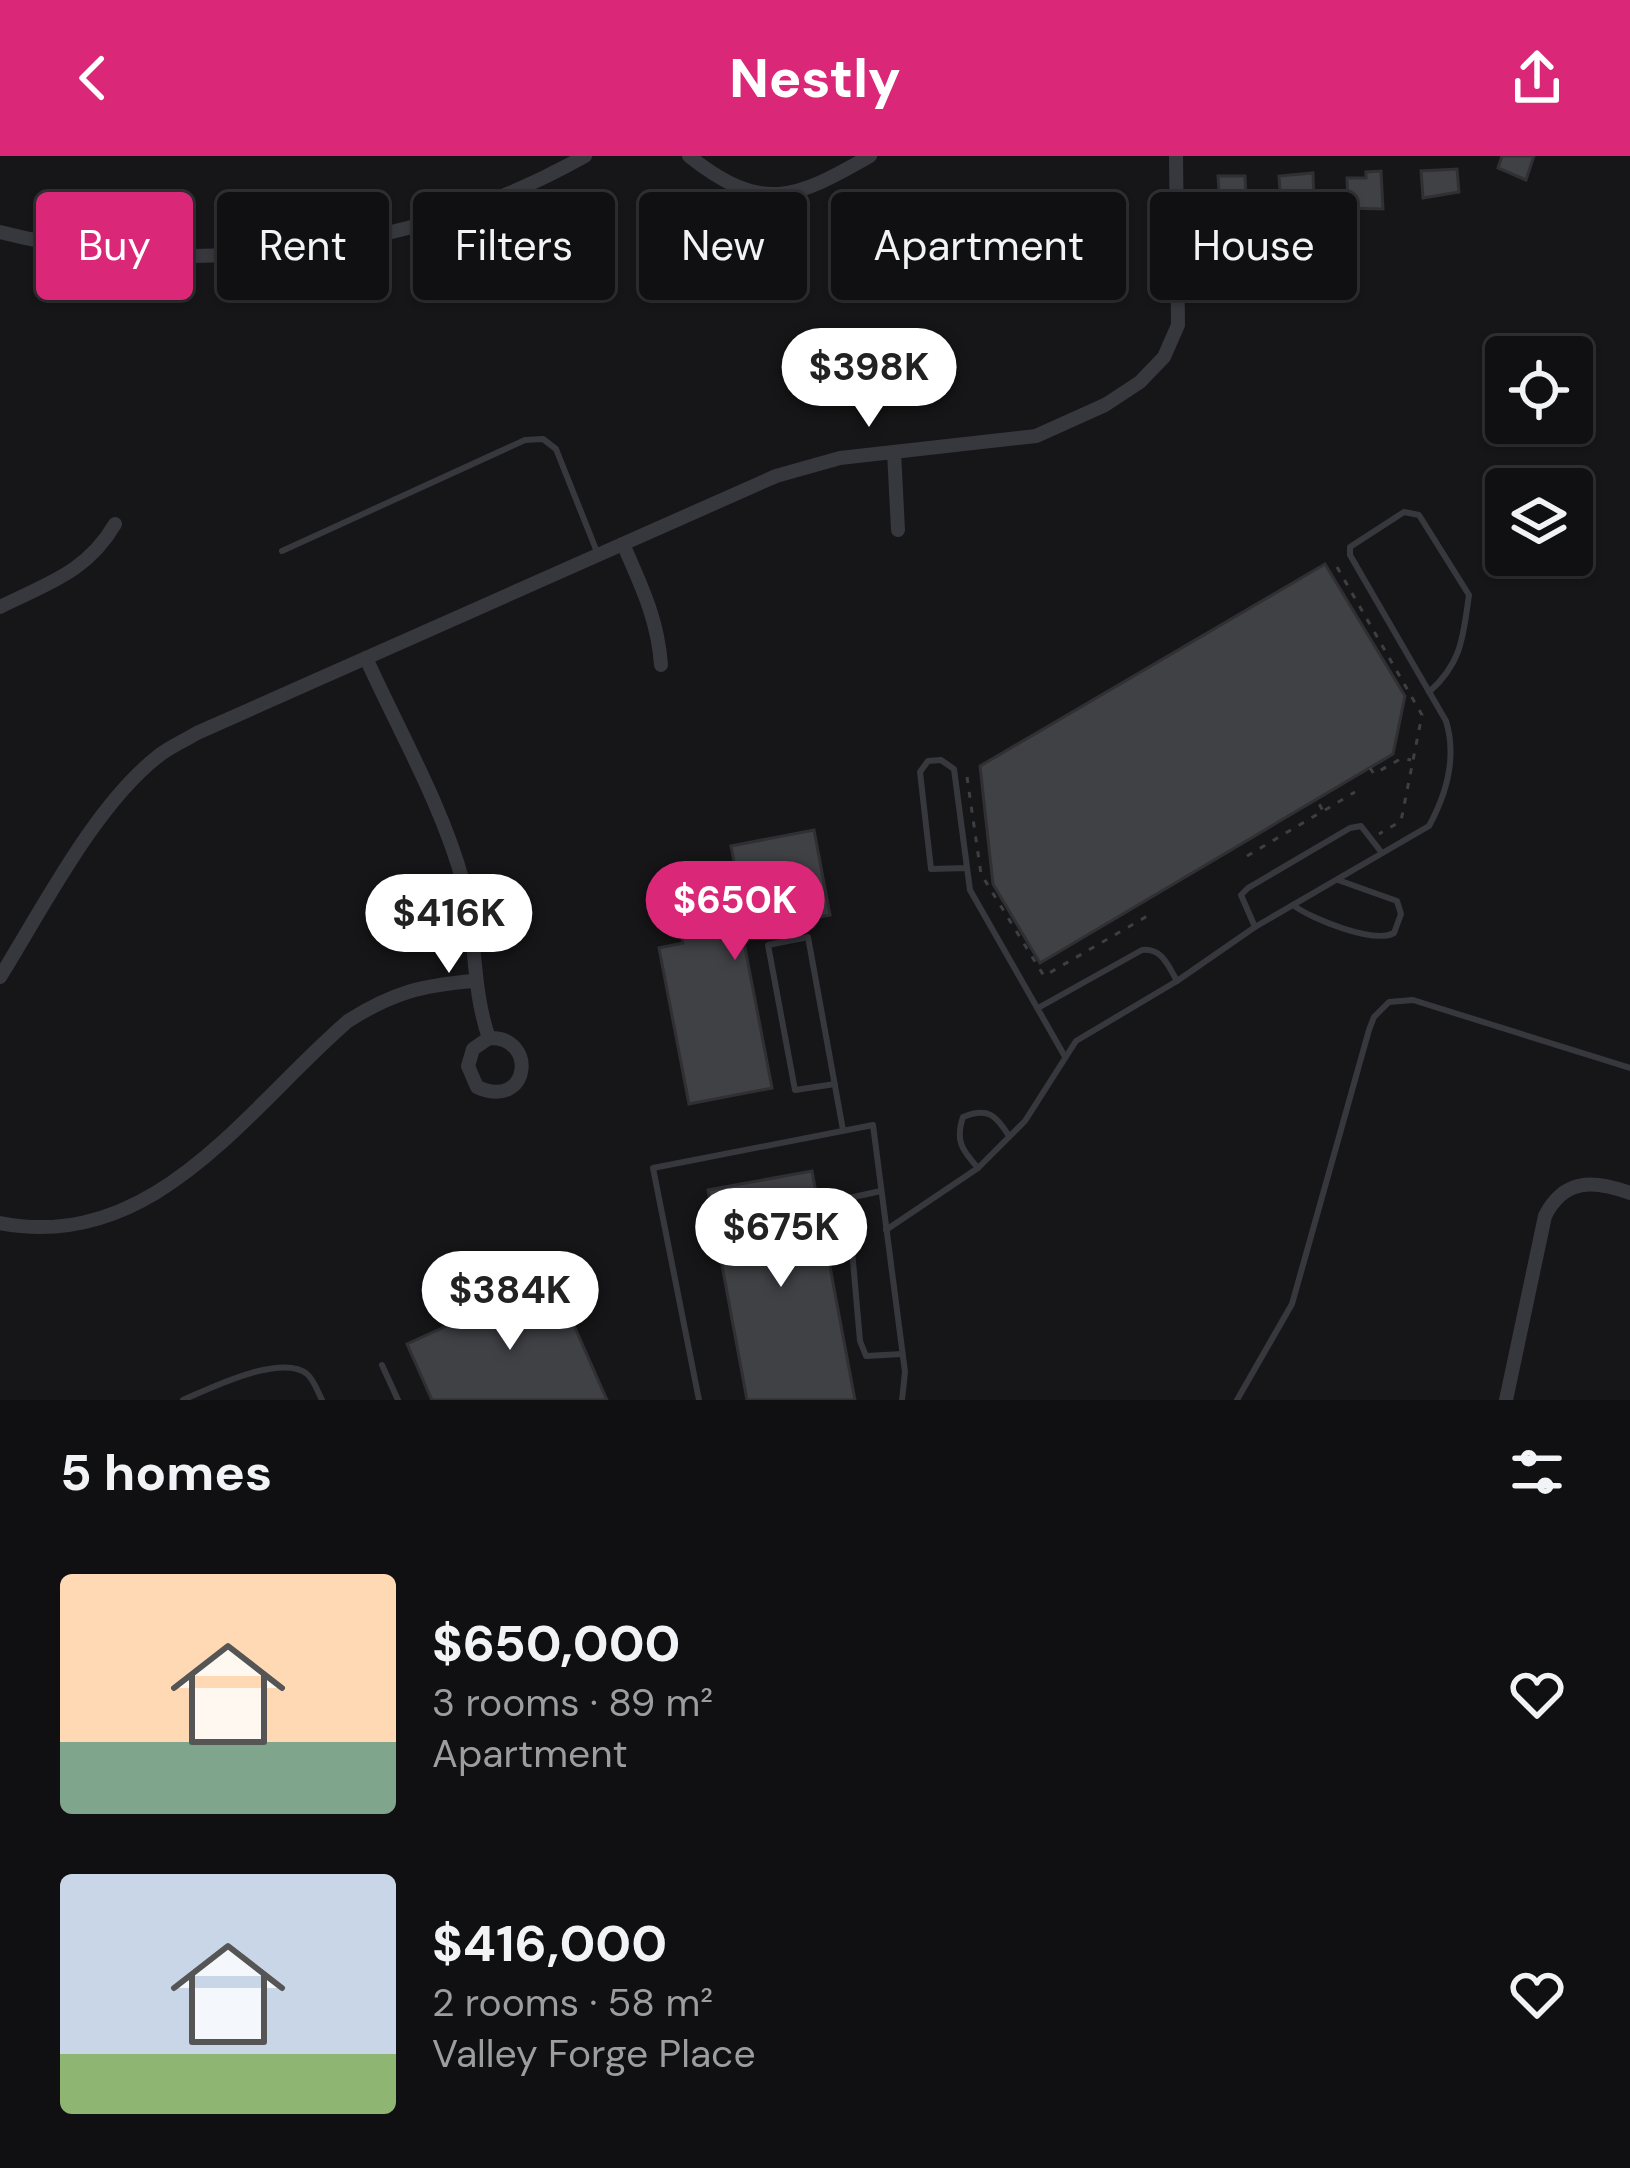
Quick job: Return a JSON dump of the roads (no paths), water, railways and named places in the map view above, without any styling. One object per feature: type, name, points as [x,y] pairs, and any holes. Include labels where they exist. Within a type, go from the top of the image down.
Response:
[{"type":"street","points":[[0,232],[92,250],[188,257],[312,247],[463,211],[515,192],[585,156]]},
{"type":"street","points":[[689,156],[720,180],[753,194],[790,194],[822,184],[870,156]]},
{"type":"street","points":[[0,977],[127,784],[159,754],[197,733],[811,464],[1036,436],[1105,405],[1140,382],[1164,357],[1178,325],[1176,156]]},
{"type":"street","points":[[894,452],[898,530]]},
{"type":"street","points":[[0,607],[74,570],[99,551],[115,524]]},
{"type":"street","points":[[623,544],[651,605],[661,664]]},
{"type":"street","points":[[366,658],[457,863],[470,914],[474,980],[489,1038]]},
{"type":"street","points":[[0,1223],[71,1227],[110,1217],[149,1199],[183,1177],[348,1021],[420,986],[474,980]]},
{"type":"street","points":[[489,1038],[515,1046],[522,1060],[521,1076],[502,1093],[477,1087],[468,1066],[473,1049],[489,1038]]},
{"type":"street","points":[[1506,1400],[1551,1204],[1562,1192],[1586,1182],[1630,1192]]},
{"type":"lane","points":[[282,551],[525,440],[543,439],[556,449],[599,555]]},
{"type":"lane","points":[[886,1230],[978,1168],[1025,1121],[1076,1041],[1256,927],[1429,826],[1440,806],[1454,747],[1430,692],[1350,556],[1350,547],[1358,539],[1405,512],[1419,515],[1469,595],[1456,663],[1430,692]]},
{"type":"lane","points":[[967,868],[931,869],[920,772],[928,761],[941,760],[954,769],[970,890],[1064,1055]]},
{"type":"lane","points":[[1256,927],[1241,896],[1248,888],[1350,828],[1360,826],[1382,854]]},
{"type":"lane","points":[[1293,905],[1306,915],[1378,938],[1394,933],[1401,914],[1397,901],[1337,880]]},
{"type":"lane","points":[[835,1084],[795,1090],[769,945],[808,937],[835,1084],[843,1130]]},
{"type":"lane","points":[[1038,1008],[1142,950],[1153,949],[1161,955],[1177,981]]},
{"type":"lane","points":[[1237,1400],[1292,1304],[1369,1030],[1389,1002],[1413,1000],[1630,1068]]},
{"type":"lane","points":[[978,1168],[961,1148],[958,1133],[963,1117],[980,1110],[996,1115],[1010,1136]]},
{"type":"lane","points":[[699,1400],[653,1168],[873,1125],[902,1354],[902,1400]]},
{"type":"lane","points":[[881,1191],[849,1198],[848,1204],[860,1341],[866,1357],[902,1354]]},
{"type":"lane","points":[[382,1365],[398,1400]]},
{"type":"lane","points":[[183,1400],[224,1382],[293,1367],[309,1376],[322,1400]]}]
